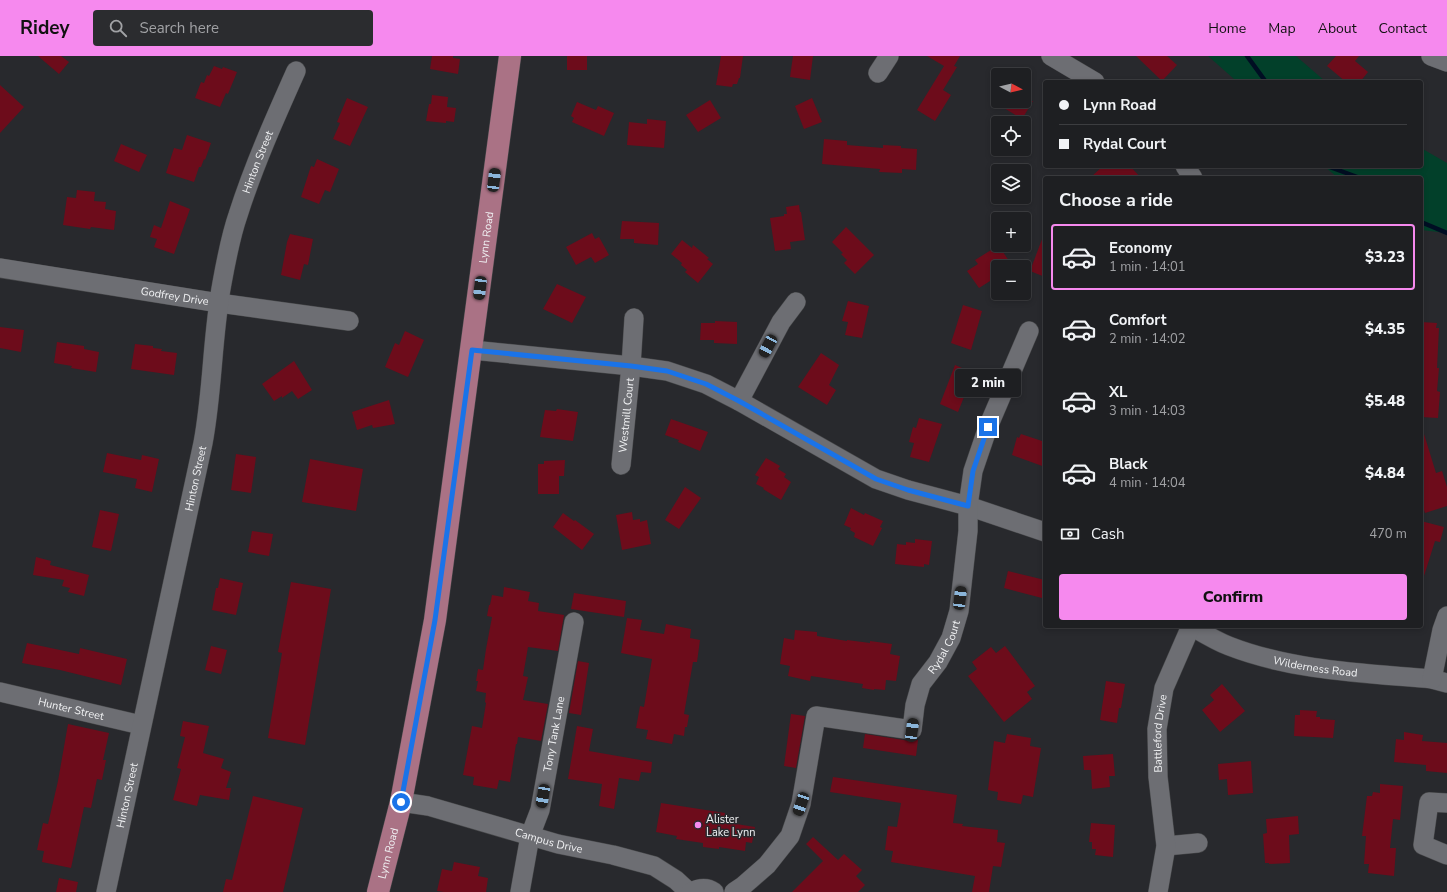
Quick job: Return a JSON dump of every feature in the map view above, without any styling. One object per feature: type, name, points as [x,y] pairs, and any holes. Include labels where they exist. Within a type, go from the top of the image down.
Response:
[{"type":"main road","name":"Lynn Road","points":[[378,892],[401,802],[435,620],[510,56]]},
{"type":"street","points":[[878,73],[888,56]]},
{"type":"street","points":[[1051,56],[1092,80]]},
{"type":"street","points":[[1431,56],[1447,62]]},
{"type":"street","name":"Hinton Street","points":[[106,892],[207,419],[222,282],[237,216],[268,135],[296,71]]},
{"type":"street","name":"Godfrey Drive","points":[[0,268],[219,303],[349,321]]},
{"type":"street","points":[[739,401],[781,322],[796,302]]},
{"type":"street","name":"Westmill Court","points":[[621,465],[631,366],[634,318]]},
{"type":"street","name":"Rydal Court","points":[[734,892],[767,865],[790,836],[801,804],[816,716],[912,730],[915,704],[921,684],[938,662],[951,638],[959,611],[968,531],[968,506],[973,471],[988,427],[1029,331]]},
{"type":"street","points":[[472,350],[631,366],[674,373],[706,384],[739,401],[876,479],[908,490],[968,506],[1043,531]]},
{"type":"street","points":[[1440,681],[1442,630],[1447,616]]},
{"type":"street","name":"Tony Tank Lane","points":[[520,892],[530,836],[540,810],[574,622]]},
{"type":"street","name":"Battleford Drive","points":[[1158,892],[1166,846],[1158,777],[1157,729],[1164,688],[1190,628]]},
{"type":"street","name":"Wilderness Road","points":[[1195,628],[1228,646],[1267,658],[1317,668],[1440,681]]},
{"type":"street","name":"Hunter Street","points":[[0,692],[142,725]]},
{"type":"street","name":"Campus Drive","points":[[401,802],[428,806],[558,844],[613,855],[654,866],[676,880],[690,892],[700,888],[705,888],[714,892]]},
{"type":"street","points":[[1447,803],[1429,802],[1423,845],[1447,855]]},
{"type":"street","points":[[1166,846],[1198,843]]},
{"type":"green space","points":[[1208,56],[1296,56],[1324,80],[1240,80],[1234,79]]},
{"type":"green space","points":[[1423,149],[1447,163],[1447,233],[1423,230],[1423,176],[1336,176],[1326,168],[1423,168]]},
{"type":"building","points":[[38,56],[61,56],[69,62],[59,74]]},
{"type":"building","points":[[432,56],[453,56],[453,58],[460,59],[458,74],[430,69]]},
{"type":"building","points":[[567,56],[587,56],[587,70],[567,70]]},
{"type":"building","points":[[721,56],[743,56],[740,78],[737,84],[733,84],[732,87],[716,85]]},
{"type":"building","points":[[793,56],[813,56],[810,80],[790,77]]},
{"type":"building","points":[[927,56],[960,56],[954,66],[957,67],[943,90],[951,95],[935,121],[917,110],[944,66]]},
{"type":"building","points":[[1136,56],[1167,56],[1177,65],[1163,80],[1161,80]]},
{"type":"building","points":[[1336,56],[1359,56],[1355,61],[1368,72],[1362,80],[1344,80],[1327,66]]},
{"type":"building","points":[[214,66],[222,69],[223,67],[237,72],[228,94],[226,93],[220,107],[195,98],[201,82],[204,83],[207,75],[209,76]]},
{"type":"building","points":[[0,85],[24,107],[0,133]]},
{"type":"building","points":[[432,95],[448,97],[447,107],[456,108],[454,122],[446,121],[446,123],[426,121]]},
{"type":"building","points":[[347,98],[368,107],[350,146],[333,139],[340,123],[337,122]]},
{"type":"building","points":[[812,98],[822,122],[804,129],[795,106]]},
{"type":"building","points":[[710,100],[721,118],[698,132],[686,115]]},
{"type":"building","points":[[577,102],[596,110],[598,106],[614,113],[604,136],[572,122],[574,118],[571,116]]},
{"type":"building","points":[[1004,108],[1029,108],[1024,116],[1017,116]]},
{"type":"building","points":[[647,119],[666,121],[664,148],[627,145],[629,122],[647,124]]},
{"type":"building","points":[[187,135],[211,143],[205,160],[204,159],[201,167],[199,167],[194,182],[166,173],[174,148],[182,150]]},
{"type":"building","points":[[824,139],[847,141],[847,145],[883,148],[883,145],[901,146],[901,148],[917,149],[916,170],[902,169],[902,173],[879,172],[880,169],[822,164]]},
{"type":"building","points":[[121,144],[147,155],[139,172],[114,161]]},
{"type":"building","points":[[317,159],[339,169],[330,192],[325,190],[319,204],[301,197],[311,166],[314,167]]},
{"type":"building","points":[[1101,168],[1132,168],[1139,176],[1092,176]]},
{"type":"building","points":[[77,190],[95,192],[94,201],[106,202],[105,209],[116,211],[114,230],[91,227],[90,229],[63,225],[67,197],[76,198]]},
{"type":"building","points":[[170,201],[190,209],[174,254],[154,247],[157,239],[150,237],[154,225],[161,228]]},
{"type":"building","points":[[799,205],[805,240],[790,242],[791,249],[775,251],[770,218],[784,216],[784,214],[787,214],[786,207]]},
{"type":"building","points":[[622,221],[659,223],[658,245],[634,243],[634,239],[620,239]]},
{"type":"building","points":[[846,227],[874,255],[855,274],[844,263],[847,260],[841,254],[843,253],[832,242]]},
{"type":"building","points":[[592,233],[595,239],[599,237],[609,255],[595,263],[591,257],[576,265],[566,247]]},
{"type":"building","points":[[290,234],[313,239],[308,265],[304,264],[300,280],[281,275],[287,242]]},
{"type":"building","points":[[1043,237],[1043,276],[1031,271],[1031,268]]},
{"type":"building","points":[[682,240],[692,248],[693,245],[709,258],[707,259],[713,264],[698,283],[685,272],[687,270],[681,265],[682,263],[671,254]]},
{"type":"building","points":[[991,250],[991,252],[1003,252],[1008,260],[991,260],[991,280],[979,288],[967,271],[978,264],[975,260]]},
{"type":"building","points":[[557,284],[586,297],[572,323],[543,309]]},
{"type":"building","points":[[848,301],[869,306],[862,338],[845,335],[848,322],[842,321]]},
{"type":"building","points":[[963,305],[982,311],[971,350],[951,343]]},
{"type":"building","points":[[715,321],[737,322],[737,344],[714,343],[714,340],[700,340],[701,323],[715,323]]},
{"type":"building","points":[[1423,322],[1437,323],[1436,328],[1439,328],[1437,368],[1439,368],[1437,391],[1440,392],[1438,418],[1423,417]]},
{"type":"building","points":[[0,327],[24,330],[21,352],[0,348]]},
{"type":"building","points":[[405,331],[424,340],[408,377],[385,367],[395,343],[399,345]]},
{"type":"building","points":[[57,342],[84,346],[84,349],[99,352],[96,372],[71,368],[72,366],[54,363]]},
{"type":"building","points":[[135,344],[153,346],[153,348],[162,349],[161,351],[177,353],[174,375],[131,369]]},
{"type":"building","points":[[821,353],[839,365],[829,385],[836,390],[827,405],[798,387]]},
{"type":"building","points":[[294,361],[312,390],[298,399],[292,391],[282,398],[282,396],[274,401],[262,384]]},
{"type":"building","points":[[955,365],[976,374],[966,398],[964,397],[958,412],[940,404]]},
{"type":"building","points":[[389,400],[395,424],[373,428],[372,425],[357,430],[352,412]]},
{"type":"building","points":[[557,409],[578,412],[573,441],[540,437],[545,410],[556,411]]},
{"type":"building","points":[[919,418],[942,424],[929,462],[910,457],[914,443],[909,442],[913,427],[916,428]]},
{"type":"building","points":[[671,419],[708,432],[700,451],[678,442],[679,440],[665,435]]},
{"type":"building","points":[[1021,434],[1043,441],[1043,466],[1012,455],[1017,437],[1019,438]]},
{"type":"building","points":[[1423,434],[1436,473],[1442,471],[1447,487],[1447,506],[1425,513],[1423,507]]},
{"type":"building","points":[[107,453],[141,460],[142,455],[159,459],[152,492],[135,488],[137,479],[103,472]]},
{"type":"building","points":[[236,454],[256,457],[251,493],[231,490]]},
{"type":"building","points":[[766,458],[780,466],[778,469],[786,474],[784,477],[791,482],[781,500],[756,484],[759,477],[755,475]]},
{"type":"building","points":[[310,459],[363,469],[356,511],[302,502]]},
{"type":"building","points":[[565,460],[564,476],[559,476],[559,494],[538,494],[538,464],[544,464],[544,461]]},
{"type":"building","points":[[685,487],[701,498],[679,529],[665,520]]},
{"type":"building","points":[[851,508],[864,515],[865,513],[883,521],[880,527],[882,528],[873,546],[854,537],[855,533],[850,530],[851,528],[844,525]]},
{"type":"building","points":[[100,510],[119,514],[111,551],[92,547]]},
{"type":"building","points":[[632,512],[633,520],[640,519],[640,522],[647,520],[651,544],[622,550],[616,515]]},
{"type":"building","points":[[563,513],[594,534],[582,550],[553,527]]},
{"type":"building","points":[[1423,522],[1444,527],[1440,542],[1435,541],[1424,576]]},
{"type":"building","points":[[252,531],[273,534],[269,556],[248,552]]},
{"type":"building","points":[[915,539],[932,541],[929,565],[924,564],[924,567],[895,564],[897,544],[906,545],[906,542],[915,543]]},
{"type":"building","points":[[36,557],[51,561],[50,565],[89,575],[84,596],[68,592],[70,588],[62,586],[64,580],[33,575]]},
{"type":"building","points":[[1008,571],[1043,580],[1042,598],[1004,588]]},
{"type":"building","points":[[220,578],[243,583],[236,615],[212,610],[216,588],[218,588]]},
{"type":"building","points":[[291,582],[331,589],[305,745],[268,738],[282,653],[278,652]]},
{"type":"building","points":[[504,587],[530,592],[528,601],[539,603],[538,611],[564,615],[558,651],[528,647],[523,676],[528,677],[523,700],[548,704],[541,741],[518,737],[510,782],[499,780],[497,789],[473,785],[474,777],[463,775],[472,726],[482,728],[486,703],[486,693],[476,691],[478,681],[476,681],[478,669],[483,670],[492,617],[487,616],[489,605],[492,595],[503,597]]},
{"type":"building","points":[[574,593],[626,601],[624,617],[571,609]]},
{"type":"building","points":[[627,618],[642,620],[640,630],[664,634],[666,624],[691,629],[690,638],[700,640],[697,662],[693,662],[684,714],[689,715],[687,727],[685,727],[684,736],[674,734],[672,744],[646,739],[648,730],[636,728],[640,706],[644,707],[652,659],[621,653]]},
{"type":"building","points":[[795,630],[817,632],[817,636],[847,641],[870,643],[870,641],[892,644],[890,654],[900,656],[896,681],[886,680],[885,690],[874,690],[862,688],[863,684],[811,676],[810,681],[788,676],[790,666],[780,664],[784,638],[794,640]]},
{"type":"building","points":[[27,643],[79,654],[80,648],[127,659],[121,685],[60,670],[22,663]]},
{"type":"building","points":[[211,646],[227,650],[221,674],[205,670]]},
{"type":"building","points":[[1005,646],[1035,686],[1027,692],[1032,699],[1004,722],[968,676],[977,669],[972,662],[991,647],[996,653]]},
{"type":"building","points":[[578,661],[589,663],[581,715],[569,713]]},
{"type":"building","points":[[1106,681],[1125,684],[1117,723],[1100,720]]},
{"type":"building","points":[[1222,684],[1245,711],[1220,732],[1202,710],[1214,700],[1210,695]]},
{"type":"building","points":[[1300,710],[1317,711],[1316,717],[1320,717],[1320,719],[1335,720],[1333,738],[1294,736],[1295,715],[1300,715]]},
{"type":"building","points":[[791,714],[805,716],[796,768],[784,766]]},
{"type":"building","points":[[183,721],[209,726],[203,753],[224,759],[221,768],[231,772],[226,788],[231,788],[229,800],[200,795],[197,806],[173,800],[181,769],[177,768],[185,737],[180,736]]},
{"type":"building","points":[[68,724],[109,733],[103,760],[106,760],[102,780],[97,779],[91,808],[84,807],[71,868],[42,862],[44,851],[37,850],[43,823],[48,824],[58,781]]},
{"type":"building","points":[[577,726],[593,729],[589,751],[652,762],[651,773],[641,772],[639,781],[619,778],[614,809],[599,806],[602,784],[568,779]]},
{"type":"building","points":[[1404,732],[1423,735],[1422,741],[1447,743],[1447,773],[1426,771],[1426,765],[1394,762],[1396,739],[1404,740]]},
{"type":"building","points":[[865,734],[910,741],[918,740],[916,756],[863,748]]},
{"type":"building","points":[[1007,734],[1031,738],[1030,746],[1041,748],[1033,797],[1023,795],[1021,804],[997,800],[998,792],[988,790],[994,741],[1005,743]]},
{"type":"building","points":[[1113,754],[1115,776],[1109,776],[1110,787],[1092,789],[1091,770],[1084,770],[1083,756]]},
{"type":"building","points":[[1251,761],[1253,793],[1228,795],[1227,779],[1219,780],[1218,764]]},
{"type":"building","points":[[833,777],[957,795],[953,823],[963,824],[962,826],[998,830],[997,842],[1005,843],[1001,867],[993,866],[989,892],[972,892],[975,876],[891,862],[893,851],[885,850],[888,826],[897,827],[901,803],[830,792]]},
{"type":"building","points":[[1380,784],[1403,786],[1400,820],[1393,819],[1390,848],[1396,848],[1394,876],[1368,873],[1369,864],[1364,864],[1366,836],[1362,836],[1367,796],[1372,796],[1373,792],[1380,793]]},
{"type":"building","points":[[253,796],[303,808],[283,892],[223,892],[226,879],[232,880]]},
{"type":"building","name":"Alister Lake Lynn","points":[[661,803],[725,813],[724,822],[755,827],[752,843],[746,842],[745,851],[719,847],[719,849],[703,847],[703,843],[676,839],[677,836],[656,832]]},
{"type":"building","points":[[1298,816],[1299,834],[1289,835],[1290,863],[1265,863],[1263,834],[1267,833],[1266,819]]},
{"type":"building","points":[[1091,823],[1115,825],[1113,857],[1095,855],[1096,849],[1092,849],[1092,842],[1089,842]]},
{"type":"building","points":[[813,837],[838,860],[844,854],[862,870],[856,876],[865,885],[858,892],[792,892],[823,861],[806,844]]},
{"type":"building","points":[[454,862],[480,867],[478,876],[488,878],[486,892],[437,891],[442,869],[452,871]]},
{"type":"building","points":[[59,878],[78,882],[76,892],[56,892]]},
{"type":"waterway","points":[[1247,56],[1265,80]]},
{"type":"waterway","points":[[1332,168],[1354,176]]},
{"type":"waterway","points":[[1423,223],[1447,233]]},
{"type":"place","name":"Alister Lake Lynn","points":[[698,825]]},
{"type":"route","points":[[401,802],[435,620],[472,350],[667,371],[706,384],[739,401],[876,479],[908,490],[968,506],[973,471],[988,427]]}]
